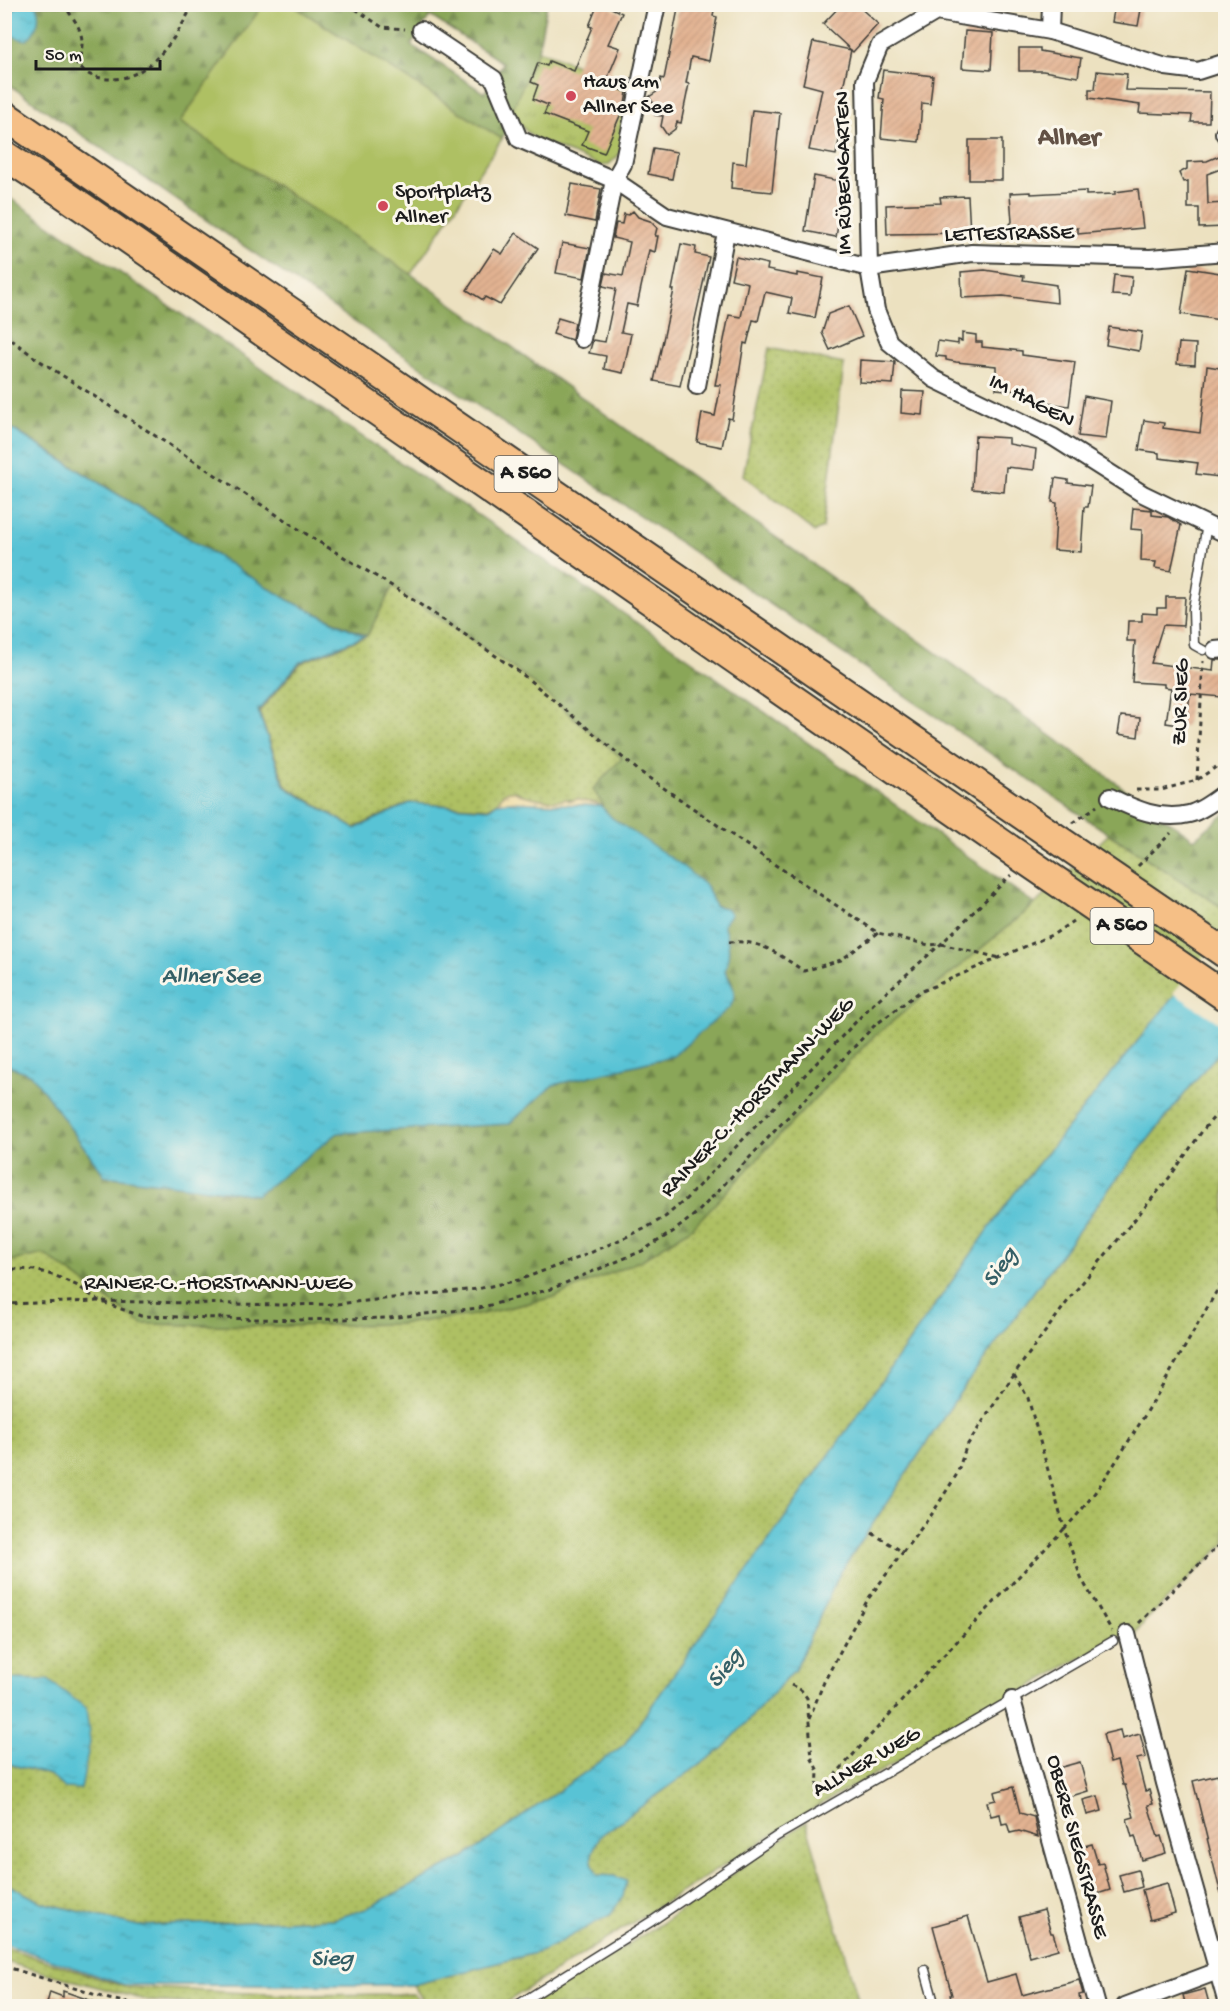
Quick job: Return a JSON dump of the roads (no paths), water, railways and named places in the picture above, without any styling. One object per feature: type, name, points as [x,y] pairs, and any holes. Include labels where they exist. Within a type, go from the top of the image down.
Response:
[{"type":"highway","name":"A 560","points":[[4,115],[1226,954]]},
{"type":"highway","name":"A 560","points":[[4,154],[1226,997]]},
{"type":"street","points":[[582,339],[614,180],[623,164],[657,4]]},
{"type":"street","points":[[1050,31],[1051,4]]},
{"type":"street","name":"IM RÜBENGARTEN","points":[[869,268],[865,81],[880,45],[934,8],[1050,31],[1166,67],[1198,71],[1226,62]]},
{"type":"street","name":"LETTESTRASSE","points":[[421,30],[494,79],[519,139],[614,180],[667,216],[869,268],[972,253],[1150,258],[1226,252]]},
{"type":"street","points":[[697,386],[726,232]]},
{"type":"street","name":"IM HAGEN","points":[[869,268],[876,310],[889,342],[934,379],[1053,437],[1143,494],[1207,524],[1225,529]]},
{"type":"street","points":[[1110,796],[1137,810],[1161,815],[1188,814],[1211,803],[1226,792]]},
{"type":"street","points":[[1119,1638],[1148,1708],[1165,1783],[1222,1970],[1226,2000]]},
{"type":"street","name":"OBERE SIEGSTRASSE","points":[[1012,1700],[1097,2007]]},
{"type":"street","points":[[1125,2007],[1222,1970]]},
{"type":"lane","name":"ZUR SIEG","points":[[1207,524],[1193,609],[1194,645],[1215,650]]},
{"type":"lane","name":"ALLNER WEG","points":[[516,2007],[652,1921],[777,1836],[1119,1638]]},
{"type":"lane","points":[[925,1970],[935,2007]]},
{"type":"water","points":[[20,5],[36,5],[38,10],[37,24],[27,40],[13,36],[6,27],[5,17]]},
{"type":"water","name":"Allner See","points":[[4,424],[288,600],[365,636],[300,662],[258,711],[285,787],[355,829],[410,803],[489,809],[497,803],[510,802],[601,806],[612,818],[680,864],[707,887],[715,906],[726,908],[731,914],[723,925],[728,948],[725,971],[734,993],[730,1007],[673,1056],[553,1085],[509,1124],[338,1133],[257,1195],[105,1176],[32,1075],[5,1064]]},
{"type":"water","name":"Sieg","points":[[1225,933],[1225,1047],[1207,1066],[1114,1182],[961,1391],[840,1573],[795,1669],[723,1748],[600,1836],[592,1855],[598,1875],[614,1876],[626,1881],[623,1897],[610,1915],[543,1951],[413,1985],[124,1985],[5,1944],[5,1883],[41,1902],[138,1926],[334,1919],[366,1909],[466,1856],[624,1745],[1013,1195]]},
{"type":"water","points":[[5,1679],[48,1680],[86,1708],[90,1742],[81,1789],[64,1788],[50,1775],[5,1763]]},
{"type":"place","name":"Haus am Allner See","points":[[571,96]]},
{"type":"place","name":"Sportplatz Allner","points":[[383,206]]},
{"type":"district","name":"Allner","points":[[1069,139]]}]
